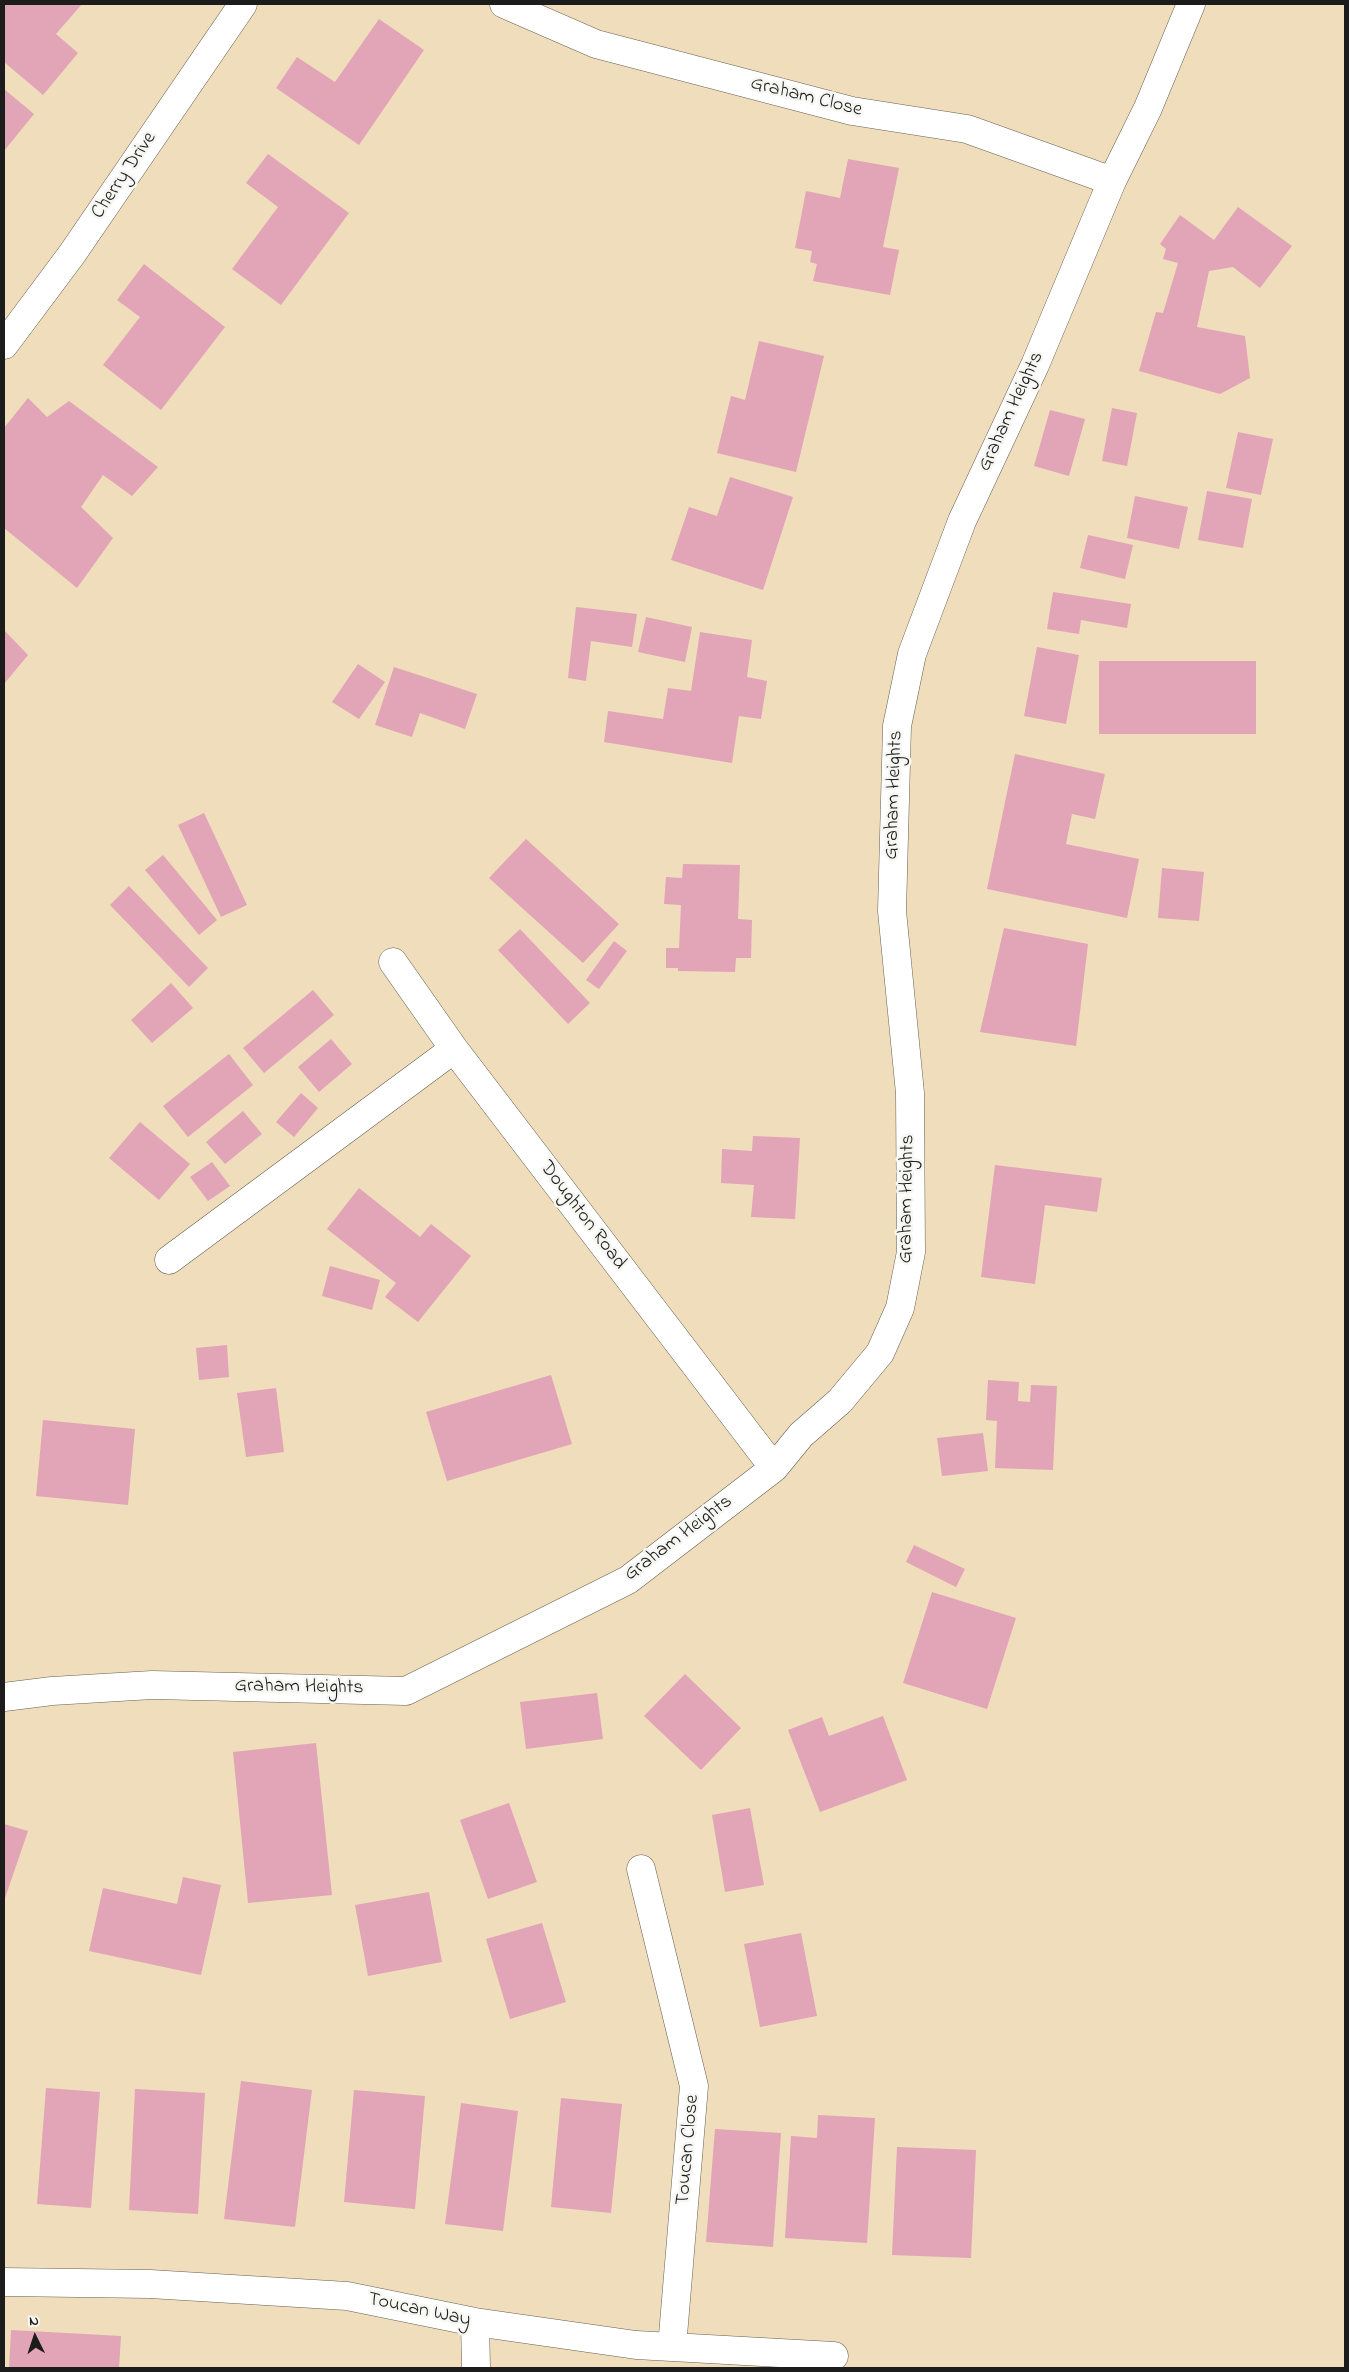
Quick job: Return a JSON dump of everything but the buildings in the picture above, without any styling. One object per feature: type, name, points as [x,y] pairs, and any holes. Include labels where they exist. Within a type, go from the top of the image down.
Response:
[{"type":"street","name":"Cherry Drive","points":[[4,345],[72,254],[243,4]]},
{"type":"street","name":"Graham Close","points":[[504,4],[596,44],[852,111],[967,130],[1112,181]]},
{"type":"street","name":"Graham Heights","points":[[4,1697],[52,1691],[152,1686],[406,1690],[628,1580],[774,1468],[802,1435],[840,1401],[880,1353],[900,1308],[911,1252],[910,1093],[892,911],[893,801],[897,726],[912,654],[962,521],[1035,365],[1112,181],[1148,108],[1191,4]]},
{"type":"street","name":"Doughton Road","points":[[392,962],[454,1049],[774,1468]]},
{"type":"street","points":[[169,1260],[454,1049]]},
{"type":"street","name":"Toucan Close","points":[[642,1869],[694,2086],[672,2347]]},
{"type":"street","name":"Toucan Way","points":[[4,2282],[150,2284],[348,2296],[475,2322],[636,2345],[834,2356]]},
{"type":"street","points":[[475,2322],[476,2368]]}]
